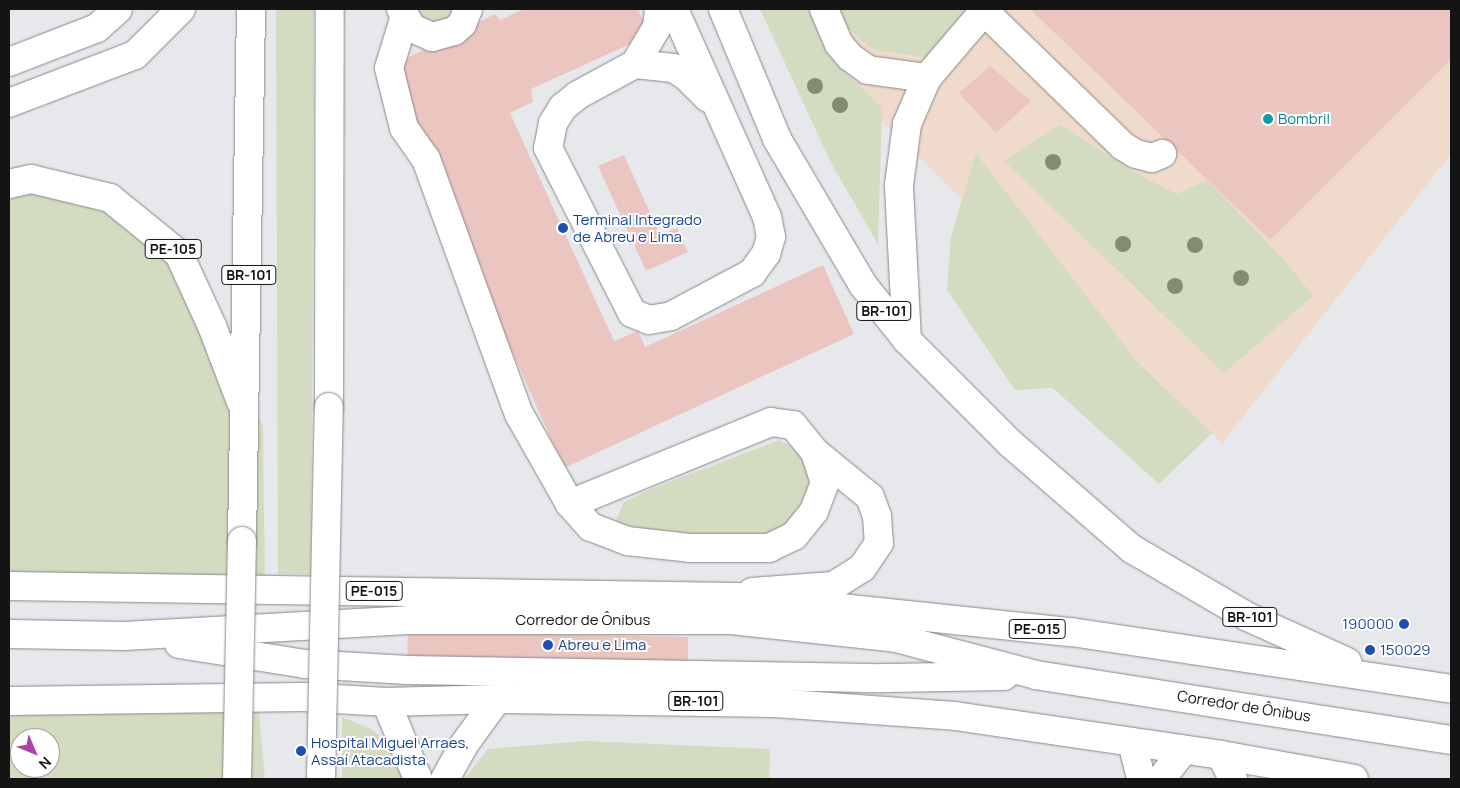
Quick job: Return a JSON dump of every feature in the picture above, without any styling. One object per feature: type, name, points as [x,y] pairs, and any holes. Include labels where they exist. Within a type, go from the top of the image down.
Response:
[{"type":"main road","points":[[9,62],[97,28],[118,9]]},
{"type":"main road","points":[[9,103],[135,55],[181,9]]},
{"type":"main road","name":"BR-101","points":[[237,779],[246,417],[251,9]]},
{"type":"main road","points":[[321,779],[329,407],[330,9]]},
{"type":"main road","points":[[403,14],[421,34],[443,36],[462,24],[468,9]]},
{"type":"main road","points":[[659,9],[657,27],[635,64],[578,95],[563,107],[553,122],[548,148],[632,314],[649,320],[672,316],[719,293],[752,273],[766,254],[771,237],[767,217],[674,9]]},
{"type":"main road","name":"BR-101","points":[[723,9],[777,139],[862,285],[907,340],[1010,443],[1132,549],[1248,616],[1373,675],[1451,689]]},
{"type":"main road","points":[[824,9],[839,44],[850,58],[868,70],[927,78]]},
{"type":"main road","points":[[907,340],[899,185],[907,124],[927,78],[983,10],[1123,146],[1136,154],[1152,158],[1162,154]]},
{"type":"main road","points":[[403,14],[389,68],[404,128],[426,159],[519,414],[570,504],[592,527],[627,541],[690,548],[769,548],[794,536],[814,511],[825,483],[815,452]]},
{"type":"main road","points":[[635,64],[673,68],[686,76],[719,110]]},
{"type":"main road","name":"PE-105","points":[[9,184],[31,180],[110,198],[179,254],[212,326],[246,417]]},
{"type":"main road","points":[[570,504],[770,422],[792,425],[815,452],[870,497],[877,516],[879,543],[862,568],[832,586],[700,596]]},
{"type":"main road","points":[[9,575],[47,586]]},
{"type":"main road","name":"PE-015","points":[[9,586],[736,597],[1071,632],[1373,675]]},
{"type":"main road","name":"Corredor de Ônibus","points":[[9,634],[124,636],[408,620],[731,620],[896,638],[1036,675],[1451,740]]},
{"type":"main road","name":"Corredor de Ônibus","points":[[124,636],[305,664],[408,670],[883,678],[1036,675]]},
{"type":"main road","name":"BR-101","points":[[17,705],[304,697],[386,702],[497,699],[775,702],[955,716],[1221,755],[1354,779]]},
{"type":"main road","points":[[445,779],[463,746],[497,699]]},
{"type":"main road","points":[[386,702],[418,779]]},
{"type":"main road","points":[[1132,742],[1140,779]]},
{"type":"main road","points":[[1161,779],[1184,750]]},
{"type":"main road","points":[[1221,755],[1233,779]]},
{"type":"shaded area","points":[[789,9],[1451,9],[1451,154],[1222,443],[971,208],[809,50]]},
{"type":"green space","points":[[276,9],[314,9],[311,574],[278,574]]},
{"type":"green space","points":[[417,9],[457,9],[448,24],[424,22]]},
{"type":"green space","points":[[760,9],[807,9],[833,60],[882,107],[878,244],[831,163]]},
{"type":"green space","points":[[839,9],[965,9],[968,13],[929,58],[872,49],[846,26]]},
{"type":"green space","points":[[1060,125],[1136,173],[1177,194],[1207,180],[1284,260],[1313,296],[1224,373],[1004,161]]},
{"type":"green space","points":[[976,153],[1138,363],[1212,433],[1159,484],[1053,388],[1015,390],[947,290],[951,236]]},
{"type":"green space","points":[[9,184],[110,198],[179,254],[263,425],[265,583],[9,574]]},
{"type":"green space","points":[[779,440],[808,456],[814,484],[798,518],[764,539],[639,536],[615,522],[624,502],[651,489]]},
{"type":"green space","points":[[258,703],[265,779],[9,779],[9,717],[34,704]]},
{"type":"green space","points":[[342,717],[371,729],[395,747],[414,779],[342,779]]},
{"type":"green space","points":[[585,741],[770,749],[769,779],[464,779],[488,749]]},
{"type":"building","points":[[524,9],[638,9],[650,35],[531,89],[533,102],[510,113],[614,341],[638,331],[645,347],[823,265],[854,334],[564,468],[426,159],[393,65],[495,14],[500,20]]},
{"type":"building","name":"Bombril","points":[[1030,9],[1451,9],[1451,59],[1270,240]]},
{"type":"building","points":[[990,66],[1031,101],[996,133],[959,93]]},
{"type":"building","points":[[624,155],[660,235],[677,228],[688,252],[646,271],[598,166]]},
{"type":"building","name":"Abreu e Lima","points":[[408,632],[688,637],[688,669],[407,663]]},
{"type":"place","name":"Bombril","points":[[1268,119]]},
{"type":"place","name":"Terminal Integrado de Abreu e Lima","points":[[563,228]]},
{"type":"place","name":"190000","points":[[1404,624]]},
{"type":"place","name":"Abreu e Lima","points":[[548,645]]},
{"type":"place","name":"150029","points":[[1370,650]]},
{"type":"place","name":"Hospital Miguel Arraes, Assaí Atacadista","points":[[301,751]]}]
